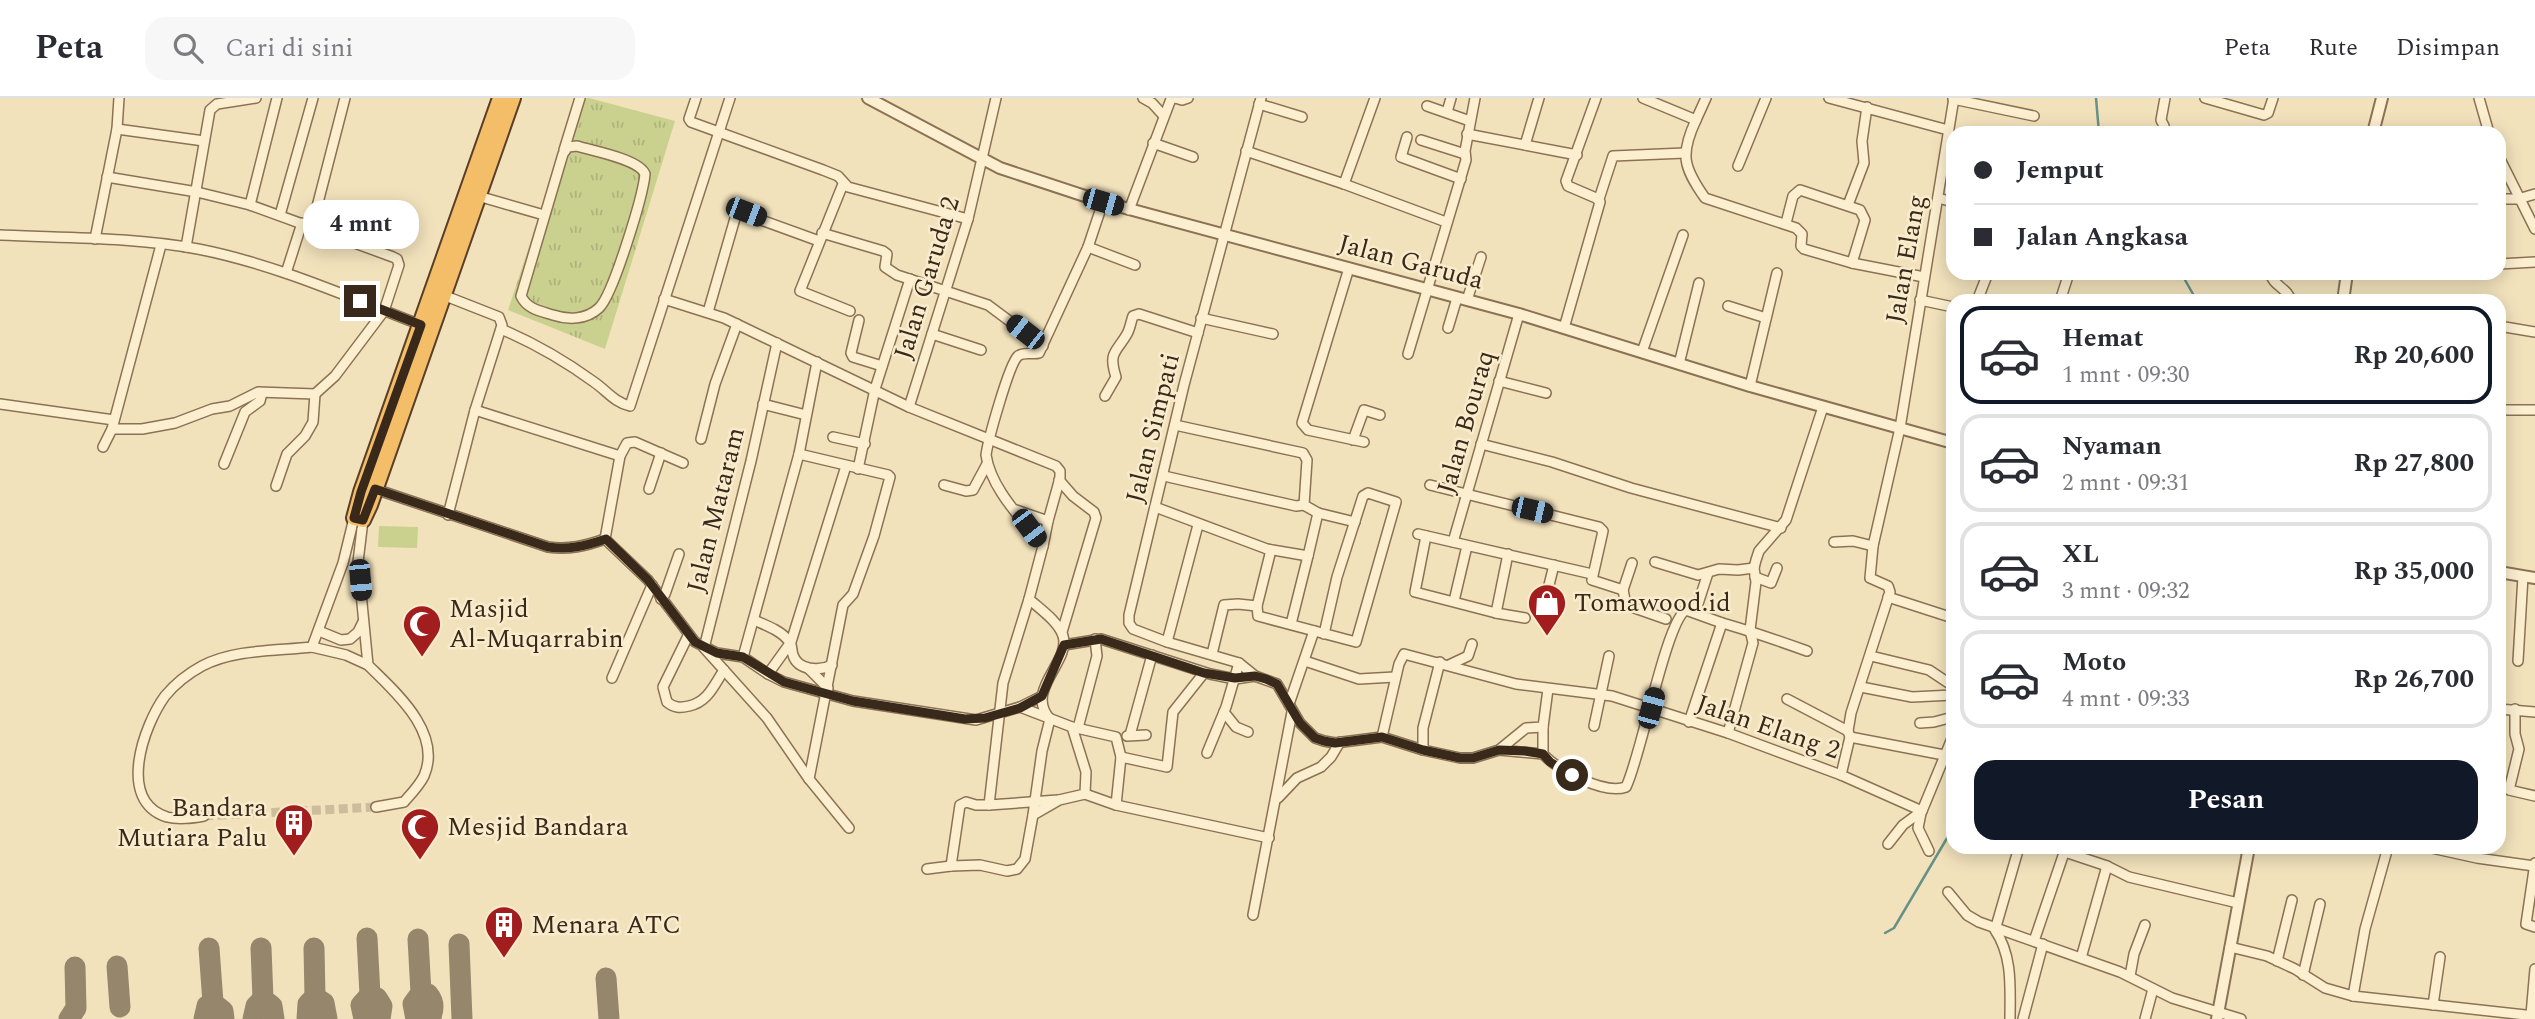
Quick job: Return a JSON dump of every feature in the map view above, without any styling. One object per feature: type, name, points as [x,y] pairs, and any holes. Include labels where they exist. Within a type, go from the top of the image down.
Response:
[{"type":"highway","points":[[359,519],[361,492],[443,295],[478,195],[499,119],[500,98]]},
{"type":"highway","points":[[359,519],[375,489],[421,325],[499,119],[513,98]]},
{"type":"street","points":[[95,239],[117,129],[119,98]]},
{"type":"street","points":[[186,247],[211,103],[256,98]]},
{"type":"street","points":[[250,205],[277,98]]},
{"type":"street","points":[[280,215],[313,98]]},
{"type":"street","points":[[286,273],[307,224],[345,98]]},
{"type":"street","points":[[563,154],[568,147],[577,146],[634,163],[644,169],[645,174],[613,284],[604,303],[587,316],[575,319],[557,317],[532,308],[524,303],[521,296],[544,215],[580,98]]},
{"type":"street","points":[[696,98],[690,121],[838,176],[843,184],[862,192],[968,219]]},
{"type":"street","name":"Jalan Garuda","points":[[868,98],[983,160],[1103,202],[1519,314],[1750,386],[1946,441]]},
{"type":"street","name":"Jalan Garuda 2","points":[[909,407],[968,219],[996,98]]},
{"type":"street","points":[[1143,98],[1163,115]]},
{"type":"street","points":[[1129,210],[1171,99],[1188,98]]},
{"type":"street","points":[[1344,184],[1375,98]]},
{"type":"street","points":[[1447,112],[1451,98]]},
{"type":"street","points":[[1408,354],[1466,160],[1467,134],[1475,98]]},
{"type":"street","points":[[1525,145],[1539,98]]},
{"type":"street","points":[[1596,98],[1566,181],[1568,186],[1599,199]]},
{"type":"street","points":[[1643,98],[1696,120]]},
{"type":"street","points":[[1706,98],[1687,140],[1685,153],[1690,173],[1705,198],[1801,230],[1802,248],[1852,263],[1924,277]]},
{"type":"street","points":[[1738,166],[1766,98]]},
{"type":"street","points":[[1829,98],[1946,129]]},
{"type":"street","points":[[1848,205],[1864,163],[1862,141],[1868,108],[1873,98]]},
{"type":"street","points":[[2164,126],[2161,120],[2165,98]]},
{"type":"street","points":[[2205,98],[2263,115],[2268,113],[2273,98]]},
{"type":"street","points":[[2375,126],[2382,98]]},
{"type":"street","points":[[2479,98],[2487,126]]},
{"type":"street","points":[[501,329],[537,345],[596,383],[614,400],[631,406],[720,133],[727,99]]},
{"type":"street","points":[[1954,99],[2034,116]]},
{"type":"street","name":"Jalan Elang","points":[[1949,126],[1954,99]]},
{"type":"street","points":[[1260,101],[1302,117]]},
{"type":"street","name":"Jalan Simpati","points":[[1260,101],[1198,333],[1129,623],[1133,629],[1167,642],[1240,663],[1255,676],[1277,684]]},
{"type":"street","points":[[1427,106],[1470,121]]},
{"type":"street","points":[[117,129],[204,141]]},
{"type":"street","points":[[1467,134],[1577,155]]},
{"type":"street","points":[[1407,137],[1402,158],[1461,179]]},
{"type":"street","points":[[1421,140],[1465,154]]},
{"type":"street","points":[[1153,143],[1193,157]]},
{"type":"street","name":"Jalan Elang","points":[[1888,597],[1888,586],[1869,576],[1873,546],[1900,428],[1946,144]]},
{"type":"street","points":[[1246,151],[1446,222]]},
{"type":"street","points":[[1564,328],[1613,156],[1685,153]]},
{"type":"street","points":[[2506,172],[2535,229]]},
{"type":"street","points":[[0,404],[142,429],[175,423],[240,402],[251,395],[315,394],[335,376],[384,311],[398,270],[397,259],[250,205],[197,192],[107,177]]},
{"type":"street","points":[[843,184],[800,291],[850,311]]},
{"type":"street","points":[[1786,223],[1793,196],[1800,190],[1863,211],[1865,216],[1852,263]]},
{"type":"street","points":[[2506,200],[2535,194]]},
{"type":"street","points":[[478,195],[544,215]]},
{"type":"street","points":[[1938,198],[1946,200]]},
{"type":"street","points":[[1043,546],[996,483],[986,455],[1017,357],[1023,353],[1038,355],[1043,346],[1088,247],[1103,202]]},
{"type":"street","points":[[708,312],[736,215],[746,212],[821,237],[883,251],[887,254],[887,271],[988,305],[1043,346]]},
{"type":"street","points":[[0,235],[95,239],[186,247],[286,273],[421,325]]},
{"type":"street","points":[[1642,352],[1683,235]]},
{"type":"street","points":[[103,447],[113,424],[161,244]]},
{"type":"street","points":[[1088,247],[1135,265]]},
{"type":"street","points":[[1448,328],[1481,257]]},
{"type":"street","points":[[2506,264],[2535,262]]},
{"type":"street","points":[[1349,268],[1302,423],[1308,430],[1364,442]]},
{"type":"street","points":[[1750,386],[1777,273]]},
{"type":"street","points":[[858,469],[875,389],[910,279]]},
{"type":"street","points":[[2272,280],[2288,294]]},
{"type":"street","points":[[1679,364],[1699,284]]},
{"type":"street","points":[[443,295],[499,317],[502,321],[475,410],[448,515]]},
{"type":"street","points":[[664,299],[737,324],[909,407],[1056,466],[1060,471],[1029,599],[1003,683],[989,805]]},
{"type":"street","points":[[1920,300],[1946,306]]},
{"type":"street","points":[[1728,306],[1766,318]]},
{"type":"street","points":[[1105,396],[1116,377],[1112,367],[1113,352],[1126,336],[1133,316],[1139,314],[1198,333]]},
{"type":"street","name":"Jalan Bouraq","points":[[1453,542],[1519,314]]},
{"type":"street","points":[[1202,318],[1273,334]]},
{"type":"street","points":[[859,320],[851,353],[853,357],[882,366]]},
{"type":"street","points":[[701,439],[715,384],[737,324]]},
{"type":"street","points":[[2506,327],[2535,332]]},
{"type":"street","points":[[932,334],[981,350]]},
{"type":"street","name":"Jalan Mataram","points":[[606,539],[652,585],[688,636],[704,648],[777,343]]},
{"type":"street","points":[[743,657],[799,454],[817,362]]},
{"type":"street","points":[[1499,382],[1546,393]]},
{"type":"street","points":[[225,464],[245,412],[260,401],[262,393]]},
{"type":"street","points":[[276,486],[287,454],[305,436],[313,422],[315,394]]},
{"type":"street","points":[[240,402],[245,412]]},
{"type":"street","points":[[763,404],[806,415]]},
{"type":"street","points":[[1728,733],[1753,643],[1750,630],[1759,551],[1782,528],[1786,520],[1823,407]]},
{"type":"street","points":[[475,410],[620,456]]},
{"type":"street","points":[[1353,440],[1364,410],[1380,415]]},
{"type":"street","points":[[2506,410],[2535,410]]},
{"type":"street","points":[[1175,425],[1298,451],[1307,460],[1304,505]]},
{"type":"street","points":[[833,437],[865,444]]},
{"type":"street","points":[[375,489],[548,547],[565,549],[606,539],[620,456],[627,443],[631,442],[683,463]]},
{"type":"street","points":[[1481,444],[1782,528]]},
{"type":"street","points":[[649,489],[661,453]]},
{"type":"street","points":[[799,454],[888,475],[890,481],[853,594],[843,605],[809,779]]},
{"type":"street","points":[[944,485],[966,491],[973,490],[987,464]]},
{"type":"street","points":[[768,674],[791,642],[846,466]]},
{"type":"street","points":[[1164,476],[1296,506],[1304,505],[1318,513],[1355,522]]},
{"type":"street","points":[[928,869],[980,865],[1007,871],[1017,869],[1025,859],[1050,719],[1043,706],[1042,696],[1064,645],[1062,632],[1096,518],[1094,512],[1073,496],[1059,480]]},
{"type":"street","points":[[1430,485],[1599,527],[1603,531],[1592,580],[1623,590]]},
{"type":"street","points":[[1253,915],[1277,799],[1291,708],[1305,661],[1319,632],[1365,493],[1396,502],[1357,641],[1352,642],[1319,632],[1291,624],[1258,617],[1257,606],[1271,550]]},
{"type":"street","points":[[1155,507],[1271,550],[1308,556]]},
{"type":"street","points":[[1016,510],[1048,521]]},
{"type":"street","points":[[1291,624],[1318,513]]},
{"type":"street","points":[[359,519],[358,562],[368,665]]},
{"type":"street","points":[[312,647],[359,519]]},
{"type":"street","points":[[1167,642],[1198,525]]},
{"type":"street","points":[[1525,618],[1415,592],[1422,535],[1592,574]]},
{"type":"street","points":[[1834,542],[1858,542],[1873,546]]},
{"type":"street","points":[[1454,601],[1467,546]]},
{"type":"street","points":[[661,599],[679,554]]},
{"type":"street","points":[[1496,613],[1508,554]]},
{"type":"street","points":[[1655,562],[1698,575],[1719,569],[1755,572],[1771,583],[1777,568]]},
{"type":"street","points":[[1632,563],[1623,590],[1626,606],[1666,619]]},
{"type":"street","points":[[1547,593],[1554,565]]},
{"type":"street","points":[[1695,613],[1708,573]]},
{"type":"street","points":[[2506,573],[2535,578]]},
{"type":"street","points":[[2518,661],[2523,576]]},
{"type":"street","points":[[612,678],[652,585]]},
{"type":"street","points":[[1840,775],[1851,713],[1888,597],[1946,616]]},
{"type":"street","points":[[1029,599],[1062,632]]},
{"type":"street","points":[[1212,654],[1224,606],[1257,606]]},
{"type":"street","points":[[1499,750],[1543,754],[1560,769],[1579,778],[1618,789],[1628,785],[1667,650],[1679,614],[1684,610],[1807,650]]},
{"type":"street","points":[[319,631],[341,640],[350,639],[358,632],[363,620]]},
{"type":"street","points":[[754,620],[791,642],[794,659],[808,667],[827,691]]},
{"type":"street","points":[[1689,722],[1722,623]]},
{"type":"street","points":[[688,636],[663,687],[667,702],[678,708],[699,703],[707,697],[724,670]]},
{"type":"street","points":[[1064,645],[1096,639],[1114,642],[1204,673],[1235,678],[1255,676]]},
{"type":"street","points":[[1085,794],[1086,772],[1075,728],[1097,656],[1096,639]]},
{"type":"street","points":[[1423,750],[1423,728],[1445,663],[1468,656],[1472,644]]},
{"type":"street","points":[[204,816],[167,817],[159,813],[142,794],[138,778],[141,744],[155,711],[181,680],[216,659],[312,647],[346,655],[368,665],[393,689],[421,727],[427,749],[425,774],[404,802],[376,807]]},
{"type":"street","points":[[704,648],[743,657],[784,682],[827,691],[853,701],[965,719],[985,718],[1020,708],[1042,696]]},
{"type":"street","points":[[704,648],[767,718],[809,779],[849,828]]},
{"type":"street","name":"Jalan Elang 2","points":[[1395,677],[1404,654],[1516,684],[1600,694],[1728,733],[1840,775],[1922,811]]},
{"type":"street","points":[[1130,735],[1152,655]]},
{"type":"street","points":[[1594,726],[1609,656]]},
{"type":"street","points":[[1871,656],[1929,670],[1946,681]]},
{"type":"street","points":[[1305,661],[1359,679],[1395,677],[1382,737]]},
{"type":"street","points":[[1207,752],[1240,663]]},
{"type":"street","points":[[808,667],[823,669],[832,666]]},
{"type":"street","points":[[1121,757],[1167,767],[1173,712],[1204,673]]},
{"type":"street","points":[[1277,684],[1296,687]]},
{"type":"street","points":[[1277,684],[1300,723],[1315,738],[1340,742],[1382,737],[1423,750],[1473,758],[1499,750],[1527,728],[1543,727]]},
{"type":"street","points":[[1861,687],[1912,697],[1946,695]]},
{"type":"street","points":[[1543,754],[1548,689]]},
{"type":"street","points":[[1787,699],[1849,734],[1944,755]]},
{"type":"street","points":[[1020,708],[1075,728],[1116,737],[1146,735]]},
{"type":"street","points":[[2506,709],[2535,712]]},
{"type":"street","points":[[2506,785],[2519,749],[2515,734],[2515,709]]},
{"type":"street","points":[[1224,712],[1236,727],[1248,732]]},
{"type":"street","points":[[1920,723],[1946,719]]},
{"type":"street","points":[[1116,737],[1121,757],[1116,805]]},
{"type":"street","points":[[1277,799],[1297,778],[1321,767],[1340,742]]},
{"type":"street","points":[[1929,851],[1917,828],[1946,751]]},
{"type":"street","points":[[2506,790],[2535,796]]},
{"type":"street","points":[[951,866],[960,805],[965,802],[976,805],[1024,804],[1085,794],[1116,805],[1269,838]]},
{"type":"street","points":[[1033,815],[1059,800]]},
{"type":"street","points":[[1888,844],[1903,825],[1922,811]]},
{"type":"street","points":[[2010,1019],[2008,961],[2004,944],[1995,929],[2017,854]]},
{"type":"street","points":[[2022,1019],[2039,942],[2065,854]]},
{"type":"street","points":[[2076,854],[2129,877],[2238,903]]},
{"type":"street","points":[[2217,1015],[2248,854]]},
{"type":"street","points":[[2353,996],[2365,929],[2386,854]]},
{"type":"street","points":[[2459,854],[2535,864],[2526,924],[2535,927]]},
{"type":"street","points":[[2081,958],[2106,866]]},
{"type":"street","points":[[1948,892],[1967,915],[1995,929],[2039,942],[2130,976],[2172,999],[2217,1015],[2241,1019]]},
{"type":"street","points":[[2277,961],[2292,900]]},
{"type":"street","points":[[2303,975],[2320,904]]},
{"type":"street","points":[[2130,976],[2136,947],[2145,925]]},
{"type":"street","points":[[2230,947],[2277,961],[2325,988],[2353,996],[2528,1016],[2535,969]]},
{"type":"street","points":[[2433,1005],[2440,957]]},
{"type":"street","points":[[2145,1019],[2153,989]]},
{"type":"street","points":[[2461,1019],[2463,1008]]},
{"type":"green space","points":[[578,98],[589,98],[675,121],[605,349],[508,310]]},
{"type":"green space","points":[[379,526],[418,527],[417,548],[378,547]]},
{"type":"waterway","points":[[2096,98],[2098,126]]},
{"type":"waterway","points":[[2185,280],[2193,294]]},
{"type":"waterway","points":[[1885,933],[1894,928],[1946,840]]},
{"type":"taxiway","points":[[367,938],[370,995],[377,998],[382,1006],[380,1019]]},
{"type":"taxiway","points":[[416,1019],[413,1004],[421,993],[418,939]]},
{"type":"taxiway","points":[[459,944],[462,1019]]},
{"type":"taxiway","points":[[204,1019],[207,1006],[213,1003],[209,948]]},
{"type":"taxiway","points":[[261,948],[263,999],[272,1006],[274,1019]]},
{"type":"taxiway","points":[[314,948],[315,997],[324,1003],[327,1019]]},
{"type":"taxiway","points":[[117,966],[120,1007]]},
{"type":"taxiway","points":[[69,1019],[76,1008],[75,967]]},
{"type":"taxiway","points":[[606,978],[609,1019]]},
{"type":"taxiway","points":[[421,993],[428,994],[431,1000],[433,1009],[430,1019]]},
{"type":"taxiway","points":[[364,1019],[361,1005],[370,995]]},
{"type":"taxiway","points":[[307,1019],[308,1004],[315,997]]},
{"type":"taxiway","points":[[253,1019],[256,1006],[263,999]]},
{"type":"taxiway","points":[[213,1003],[223,1011],[224,1019]]},
{"type":"tunnel","points":[[204,816],[376,807]]},
{"type":"place","name":"Tomawood.id","points":[[1547,637]]},
{"type":"place","name":"Masjid Al-Muqarrabin","points":[[422,658]]},
{"type":"place","name":"Bandara Mutiara Palu","points":[[294,857]]},
{"type":"place","name":"Mesjid Bandara","points":[[420,861]]},
{"type":"place","name":"Menara ATC","points":[[504,959]]},
{"type":"route","points":[[360,301],[421,325],[354,518],[363,520],[375,489],[548,547],[580,547],[606,539],[648,580],[688,636],[704,648],[743,657],[784,682],[853,701],[965,719],[985,718],[1020,708],[1042,696],[1064,645],[1101,639],[1204,673],[1235,678],[1255,676],[1277,684],[1300,723],[1315,738],[1324,741],[1335,743],[1382,737],[1460,758],[1473,758],[1499,750],[1525,751],[1543,754],[1550,762],[1572,775]]}]
